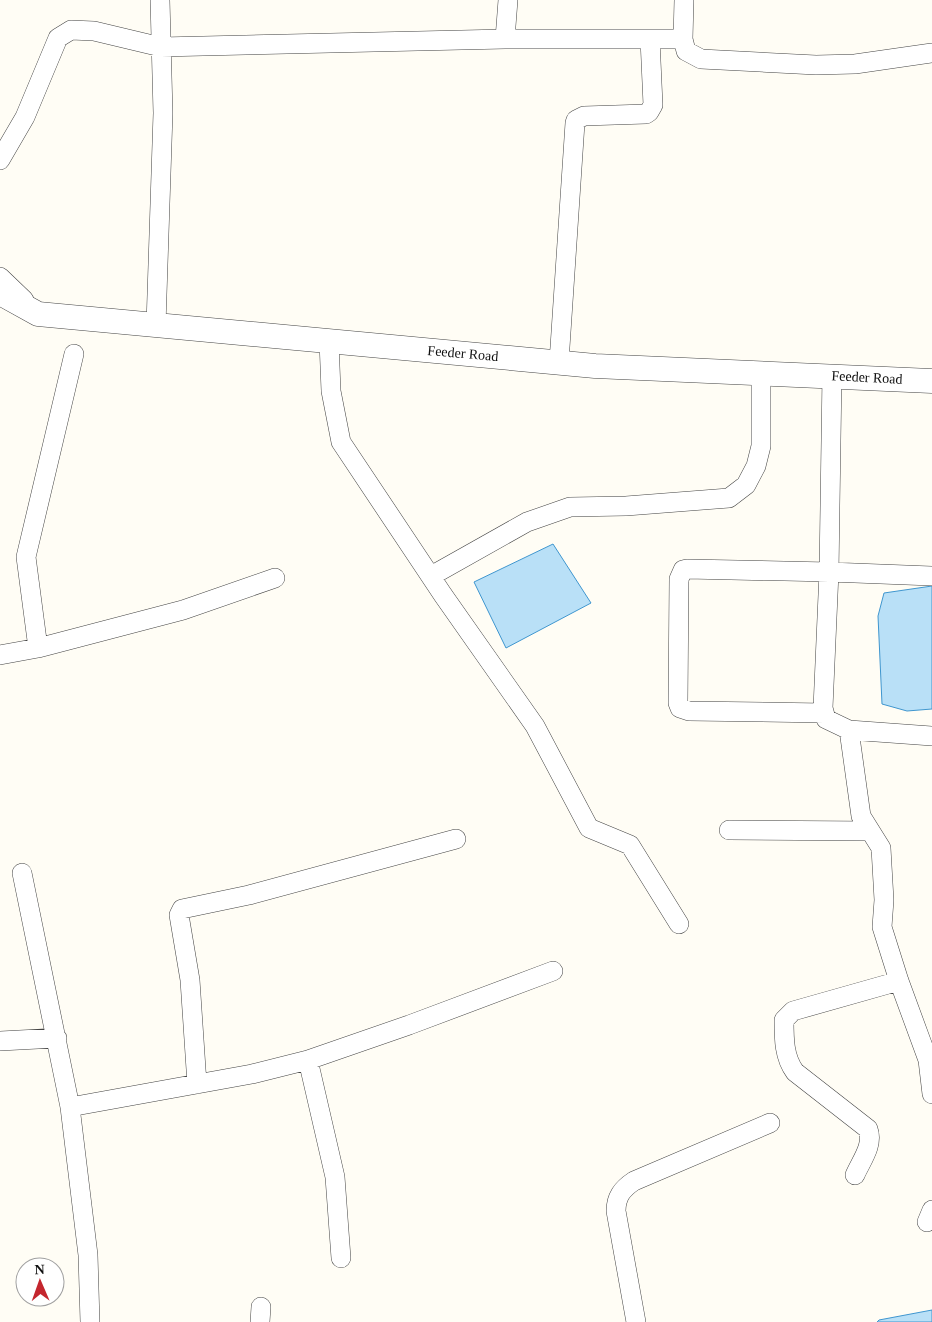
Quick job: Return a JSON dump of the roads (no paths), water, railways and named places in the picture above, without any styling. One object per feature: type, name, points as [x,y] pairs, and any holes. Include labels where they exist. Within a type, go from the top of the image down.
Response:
[{"type":"street","points":[[156,325],[163,113],[160,0]]},
{"type":"street","points":[[505,39],[508,0]]},
{"type":"street","points":[[684,0],[683,39],[686,51],[701,58],[816,65],[855,64],[932,54]]},
{"type":"street","points":[[0,160],[25,117],[58,38],[71,30],[94,31],[161,47],[505,39],[683,39]]},
{"type":"street","points":[[559,362],[575,123],[576,120],[584,116],[646,114],[649,112],[653,105],[650,39]]},
{"type":"street","points":[[0,277],[38,314]]},
{"type":"street","name":"Feeder Road","points":[[0,293],[38,314],[595,366],[832,375],[932,381]]},
{"type":"street","points":[[329,341],[331,391],[341,442],[535,726],[589,828],[630,845],[679,924]]},
{"type":"street","points":[[38,648],[26,558],[74,354]]},
{"type":"street","points":[[431,576],[527,522],[570,507],[626,506],[729,498],[746,485],[756,466],[761,446],[761,372]]},
{"type":"street","points":[[832,375],[829,572],[823,693],[824,713],[826,719],[849,730],[932,736]]},
{"type":"street","points":[[824,713],[689,711],[680,708],[678,703],[679,579],[683,570],[829,572],[932,576]]},
{"type":"street","points":[[0,655],[38,648],[183,610],[275,578]]},
{"type":"street","points":[[849,730],[861,816],[881,848],[884,900],[882,926],[899,981],[928,1060],[932,1094]]},
{"type":"street","points":[[729,830],[870,831]]},
{"type":"street","points":[[197,1084],[190,980],[179,916],[182,909],[249,896],[456,840]]},
{"type":"street","points":[[22,873],[70,1107],[88,1255],[90,1322]]},
{"type":"street","points":[[70,1107],[252,1074],[308,1060],[410,1025],[553,971]]},
{"type":"street","points":[[855,1175],[870,1143],[871,1136],[868,1129],[795,1072],[789,1063],[786,1053],[784,1020],[792,1011],[899,981]]},
{"type":"street","points":[[0,1041],[57,1038]]},
{"type":"street","points":[[308,1060],[336,1177],[341,1258]]},
{"type":"street","points":[[636,1322],[616,1211],[616,1202],[619,1195],[634,1181],[770,1123]]},
{"type":"water","points":[[553,544],[591,603],[506,648],[474,582]]},
{"type":"water","points":[[932,586],[932,709],[907,711],[882,704],[878,616],[884,593]]},
{"type":"water","points":[[932,1310],[932,1322],[877,1322],[879,1320]]}]
